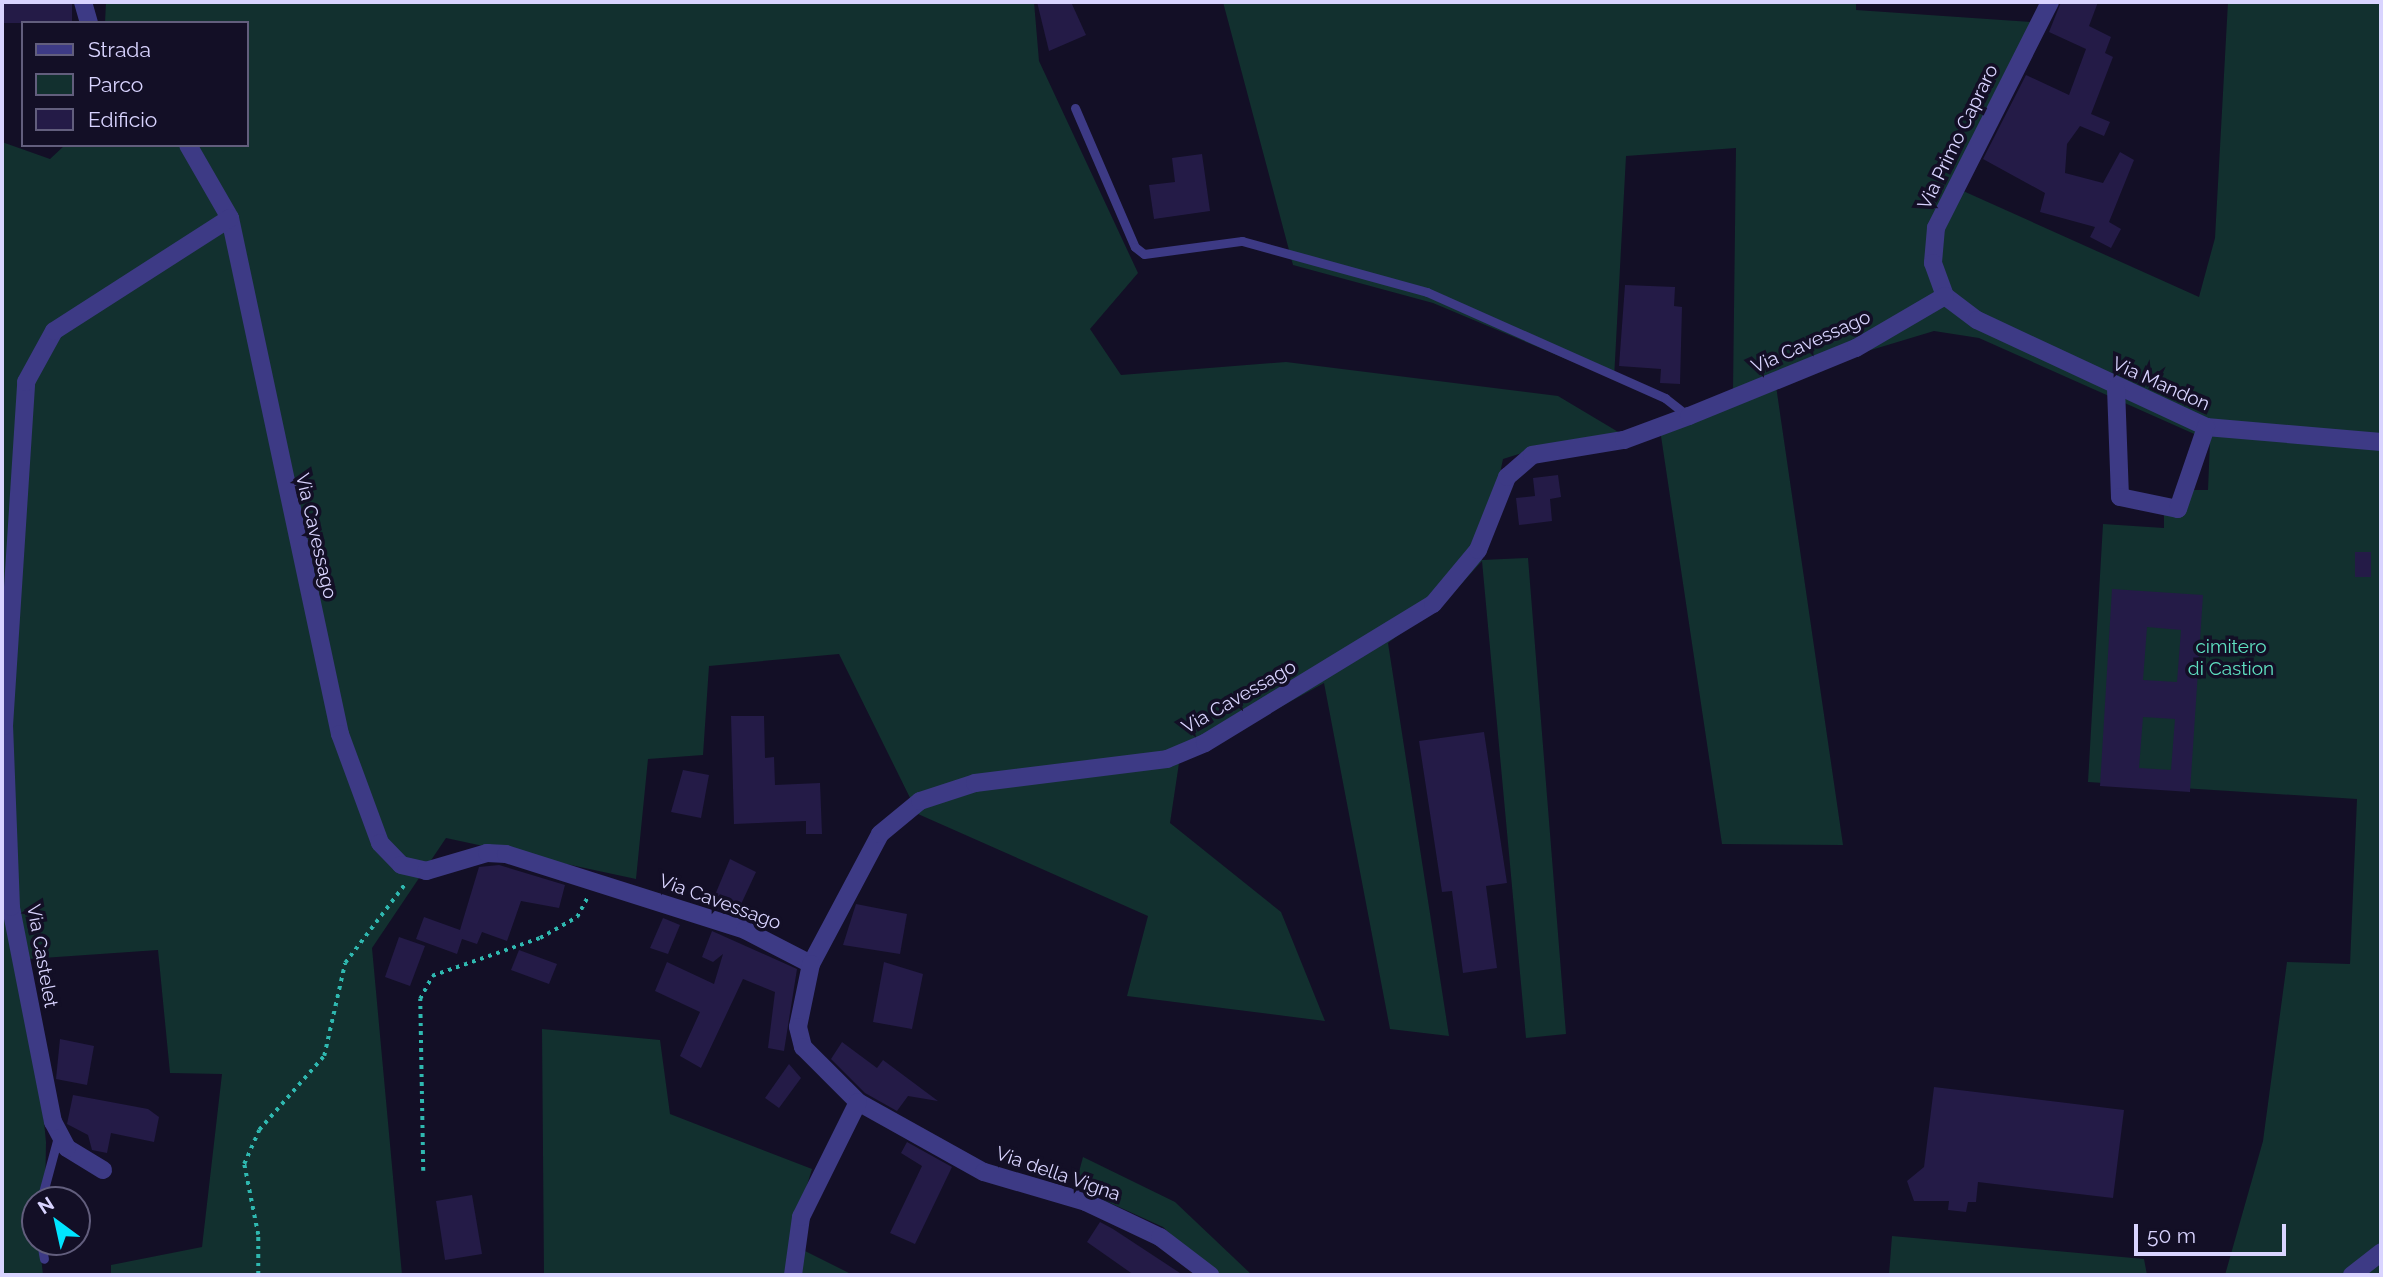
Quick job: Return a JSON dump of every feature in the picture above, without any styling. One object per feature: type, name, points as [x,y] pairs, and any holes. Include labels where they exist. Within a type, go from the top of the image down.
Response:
[{"type":"street","points":[[83,2],[88,21]]},
{"type":"street","name":"Via Primo Capraro","points":[[1945,296],[1933,263],[1936,228],[2050,2]]},
{"type":"street","name":"Via Cavessago","points":[[189,147],[230,218],[340,734],[380,843],[414,870],[498,852],[745,930],[811,964],[880,834],[920,801],[975,783],[1167,759],[1205,743],[1433,604],[1474,556],[1502,486],[1522,461],[1545,450],[1624,440],[1689,416],[1856,348],[1945,296]]},
{"type":"street","name":"Via Castelet","points":[[58,1137],[11,907],[3,727],[26,382],[54,331],[230,218]]},
{"type":"street","name":"Via Mandon","points":[[1945,296],[1978,320],[2116,388],[2206,427],[2381,442]]},
{"type":"street","points":[[2116,388],[2120,497],[2179,509],[2206,427]]},
{"type":"street","name":"Via della Vigna","points":[[811,964],[797,1027],[803,1047],[858,1102],[985,1172],[1086,1202],[1160,1237],[1210,1275]]},
{"type":"street","points":[[793,1275],[801,1217],[858,1102]]},
{"type":"street","points":[[58,1137],[103,1170]]},
{"type":"street","points":[[2352,1275],[2381,1252]]},
{"type":"lane","points":[[1075,108],[1135,247],[1144,254],[1242,241],[1427,292],[1665,398],[1689,416]]},
{"type":"lane","points":[[45,1186],[58,1137]]},
{"type":"path","points":[[258,1275],[258,1235],[244,1164],[259,1130],[324,1056],[345,963],[414,870]]},
{"type":"path","points":[[423,1171],[420,999],[432,976],[486,961],[577,917],[596,881]]},
{"type":"green space","name":"cimitero di Castion","points":[[106,2],[1034,2],[1039,61],[1138,273],[1090,329],[1121,375],[1286,362],[1558,396],[1625,436],[1733,391],[1736,148],[1626,156],[1614,379],[1433,303],[1293,265],[1223,2],[1856,2],[1856,10],[2031,22],[1952,186],[2199,297],[2215,238],[2228,2],[2381,2],[2381,1275],[2225,1275],[2263,1141],[2287,962],[2350,964],[2357,799],[2088,782],[2103,524],[2164,528],[2164,515],[2193,490],[2208,490],[2210,441],[1979,338],[1934,331],[1775,379],[1843,845],[1722,844],[1661,436],[1554,443],[1503,459],[1482,560],[1528,558],[1566,1034],[1526,1038],[1482,561],[1454,592],[1388,643],[1449,1036],[1390,1029],[1324,683],[1179,763],[1170,823],[1281,912],[1325,1021],[1127,996],[1148,916],[918,814],[839,654],[709,666],[703,755],[648,759],[636,879],[446,838],[372,948],[402,1275],[111,1275],[111,1265],[202,1247],[222,1074],[170,1073],[158,950],[28,959],[46,1142],[45,1186],[21,1186],[21,1256],[41,1256],[43,1275],[2,1275],[2,142],[50,159],[63,147],[248,147],[248,21],[105,21]]},
{"type":"green space","points":[[542,1029],[660,1040],[670,1114],[812,1169],[789,1243],[853,1275],[544,1275]]},
{"type":"green space","points":[[1083,1157],[1175,1202],[1252,1275],[1214,1275],[1163,1227],[1075,1187]]},
{"type":"green space","points":[[1892,1236],[2144,1259],[2147,1275],[1889,1275]]},
{"type":"building","points":[[2,2],[72,2],[72,21],[2,23]]},
{"type":"building","points":[[1037,2],[1071,2],[1086,35],[1049,51]]},
{"type":"building","points":[[2061,2],[2098,2],[2089,26],[2111,37],[2105,53],[2113,57],[2091,114],[2110,122],[2104,136],[2080,126],[2067,144],[2065,173],[2103,183],[2120,152],[2134,160],[2109,222],[2121,229],[2111,248],[2090,237],[2095,227],[2040,212],[2045,193],[1983,159],[2026,75],[2069,95],[2086,49],[2049,32]]},
{"type":"building","points":[[1202,154],[1210,211],[1154,219],[1149,185],[1175,182],[1172,158]]},
{"type":"building","points":[[1625,285],[1675,287],[1674,306],[1682,307],[1680,384],[1660,383],[1661,369],[1619,366]]},
{"type":"building","points":[[1558,475],[1561,497],[1550,499],[1552,521],[1519,525],[1516,498],[1535,496],[1533,478]]},
{"type":"building","points":[[2355,552],[2371,552],[2371,577],[2355,577]]},
{"type":"building","points":[[2112,589],[2203,595],[2190,792],[2100,786]],"holes":[[[2147,627],[2181,630],[2177,682],[2143,680]],[[2143,717],[2175,719],[2171,770],[2139,768]]]},
{"type":"building","points":[[731,716],[764,716],[765,758],[774,757],[775,785],[820,783],[822,834],[806,834],[806,821],[734,824]]},
{"type":"building","points":[[1484,732],[1507,883],[1486,886],[1497,968],[1463,973],[1452,891],[1442,892],[1419,741]]},
{"type":"building","points":[[683,770],[709,775],[701,818],[671,812]]},
{"type":"building","points":[[730,859],[756,872],[736,915],[710,907]]},
{"type":"building","points":[[499,865],[565,885],[559,908],[521,901],[507,941],[482,932],[477,944],[462,939],[457,954],[416,939],[424,917],[460,930],[479,867]]},
{"type":"building","points":[[856,904],[907,914],[900,954],[843,945]]},
{"type":"building","points":[[663,918],[680,925],[668,954],[650,948]]},
{"type":"building","points":[[712,931],[797,969],[784,1051],[768,1048],[775,992],[743,979],[701,1068],[680,1056],[700,1012],[655,991],[667,962],[714,984],[723,954],[713,962],[702,957]]},
{"type":"building","points":[[399,937],[425,946],[410,986],[385,977]]},
{"type":"building","points":[[519,950],[557,964],[549,984],[511,970]]},
{"type":"building","points":[[884,962],[923,974],[912,1029],[873,1022]]},
{"type":"building","points":[[60,1039],[94,1046],[87,1085],[56,1079]]},
{"type":"building","points":[[842,1042],[877,1068],[883,1060],[938,1101],[908,1096],[897,1111],[865,1093],[831,1059]]},
{"type":"building","points":[[789,1064],[801,1078],[779,1108],[765,1098]]},
{"type":"building","points":[[1934,1087],[2124,1110],[2113,1198],[1978,1182],[1976,1202],[1968,1202],[1966,1212],[1948,1210],[1949,1201],[1914,1201],[1907,1181],[1924,1167]]},
{"type":"building","points":[[73,1095],[148,1109],[159,1117],[154,1142],[111,1133],[107,1153],[92,1150],[88,1135],[67,1124]]},
{"type":"building","points":[[907,1142],[952,1167],[915,1244],[890,1233],[922,1166],[901,1153]]},
{"type":"building","points":[[472,1195],[482,1254],[445,1260],[436,1201]]},
{"type":"building","points":[[1100,1222],[1183,1275],[1134,1275],[1087,1242]]}]
